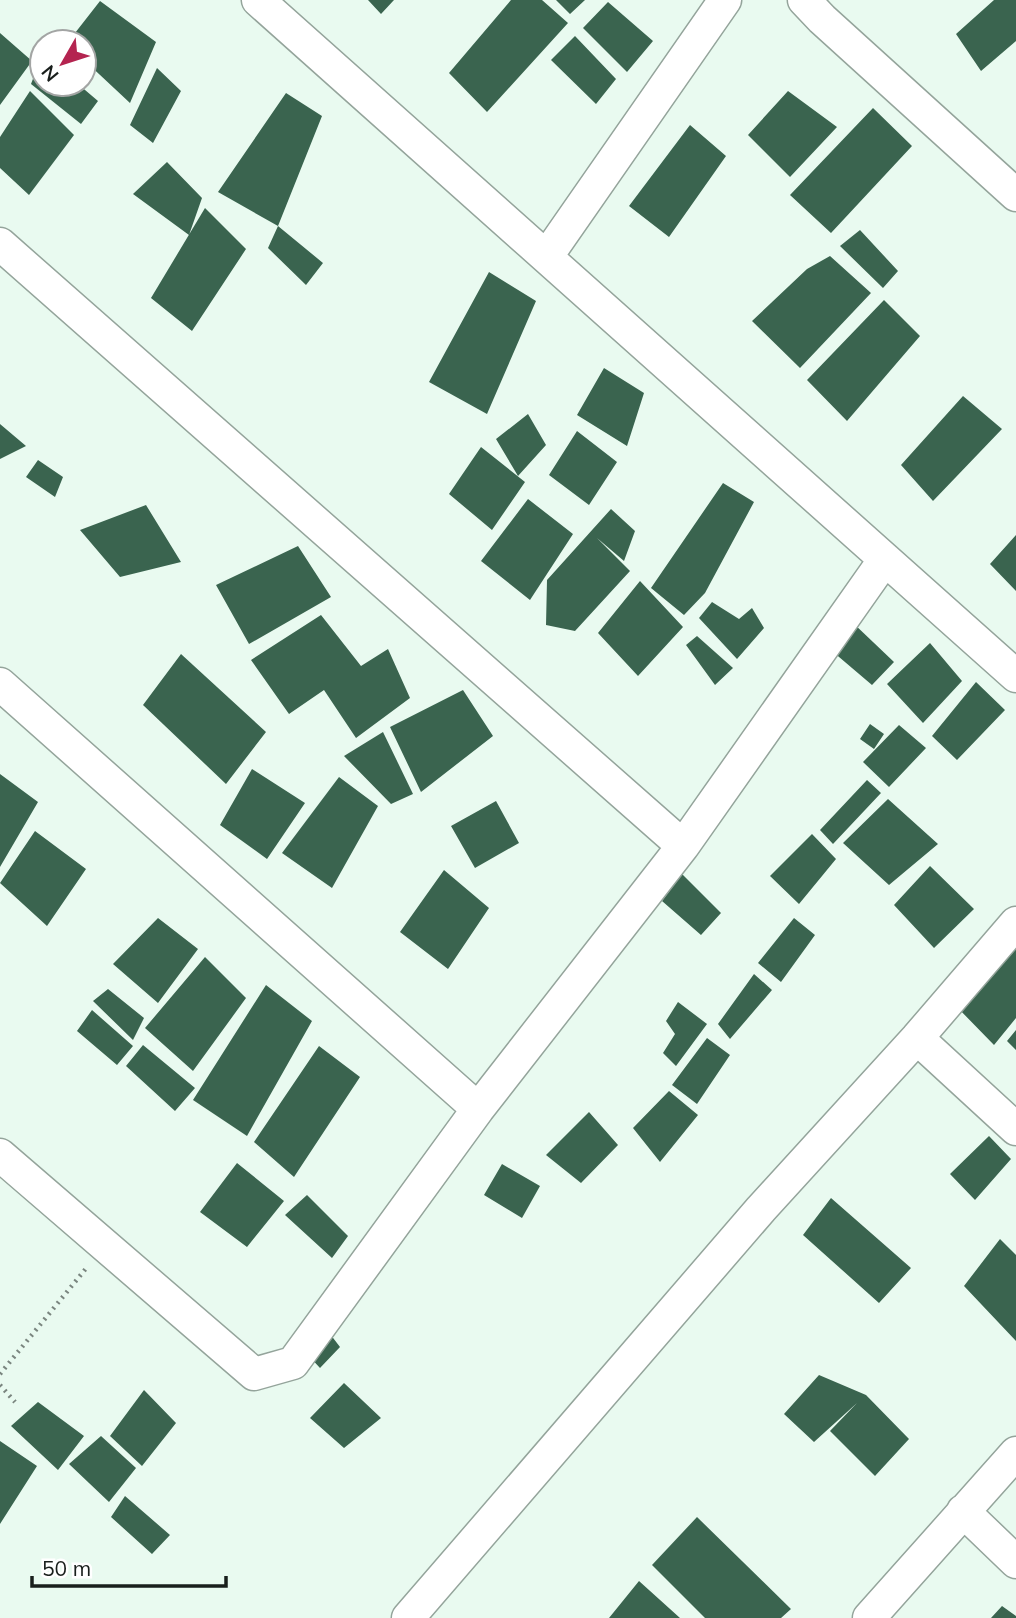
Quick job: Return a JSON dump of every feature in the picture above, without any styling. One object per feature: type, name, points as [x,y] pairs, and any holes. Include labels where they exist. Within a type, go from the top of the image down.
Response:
[{"type":"street","points":[[258,0],[548,256],[1016,677]]},
{"type":"street","points":[[548,256],[725,0]]},
{"type":"street","points":[[822,6],[1016,195]]},
{"type":"street","points":[[0,244],[683,846]]},
{"type":"street","points":[[0,1155],[254,1374],[293,1363],[478,1109],[683,846],[885,559]]},
{"type":"street","points":[[0,684],[478,1109]]},
{"type":"street","points":[[408,1618],[761,1209],[917,1038],[1016,923]]},
{"type":"street","points":[[917,1038],[1016,1129]]},
{"type":"street","points":[[869,1618],[1016,1452]]},
{"type":"street","points":[[963,1511],[1016,1562]]},
{"type":"path","points":[[0,1374],[105,1245]]},
{"type":"path","points":[[0,1385],[15,1402]]},
{"type":"building","points":[[368,0],[394,0],[381,14]]},
{"type":"building","points":[[511,0],[542,0],[568,23],[487,112],[449,73]]},
{"type":"building","points":[[556,0],[585,0],[570,14]]},
{"type":"building","points":[[994,0],[1016,0],[1016,41],[981,71],[956,34]]},
{"type":"building","points":[[100,1],[156,42],[130,103],[98,73],[98,28],[79,28]]},
{"type":"building","points":[[608,2],[653,41],[627,72],[583,28]]},
{"type":"building","points":[[0,33],[28,58],[28,66],[0,105]]},
{"type":"building","points":[[575,36],[616,79],[596,104],[551,60]]},
{"type":"building","points":[[157,68],[181,91],[153,143],[130,125]]},
{"type":"building","points":[[788,91],[837,127],[790,177],[748,135]]},
{"type":"building","points":[[286,93],[322,116],[278,226],[218,192]]},
{"type":"building","points":[[28,94],[28,98],[37,98],[74,135],[29,195],[0,168],[0,137]]},
{"type":"building","points":[[48,98],[94,98],[98,101],[81,124]]},
{"type":"building","points":[[873,108],[912,146],[831,233],[790,195]]},
{"type":"building","points":[[690,125],[726,156],[669,237],[629,206]]},
{"type":"building","points":[[167,162],[202,198],[189,235],[133,194]]},
{"type":"building","points":[[205,208],[246,249],[192,331],[151,298]]},
{"type":"building","points":[[278,226],[323,263],[306,285],[268,248]]},
{"type":"building","points":[[860,230],[898,271],[883,288],[840,246]]},
{"type":"building","points":[[830,256],[871,293],[800,368],[752,321],[807,269]]},
{"type":"building","points":[[489,272],[536,301],[487,414],[429,382]]},
{"type":"building","points":[[884,300],[920,336],[847,421],[807,380]]},
{"type":"building","points":[[604,368],[644,393],[627,446],[577,415]]},
{"type":"building","points":[[963,396],[1002,429],[933,501],[901,465]]},
{"type":"building","points":[[528,414],[546,445],[518,476],[496,439]]},
{"type":"building","points":[[0,424],[26,446],[0,459]]},
{"type":"building","points":[[577,431],[617,462],[589,505],[549,475]]},
{"type":"building","points":[[481,447],[525,482],[492,530],[449,494]]},
{"type":"building","points":[[38,460],[63,477],[55,497],[26,477]]},
{"type":"building","points":[[723,483],[754,502],[705,593],[684,615],[651,588]]},
{"type":"building","points":[[528,499],[573,534],[530,600],[481,561]]},
{"type":"building","points":[[146,505],[181,562],[120,577],[80,530]]},
{"type":"building","points":[[611,509],[635,531],[624,561],[597,538],[630,571],[575,631],[546,625],[547,580]]},
{"type":"building","points":[[1016,535],[1016,591],[990,564]]},
{"type":"building","points":[[298,546],[331,597],[249,644],[216,585]]},
{"type":"building","points":[[640,581],[683,627],[638,676],[598,633]]},
{"type":"building","points":[[712,602],[739,619],[752,608],[764,628],[737,659],[699,618]]},
{"type":"building","points":[[321,615],[361,666],[388,649],[410,698],[356,738],[324,690],[289,714],[251,660]]},
{"type":"building","points":[[852,622],[894,662],[872,685],[832,651]]},
{"type":"building","points":[[697,636],[733,668],[715,685],[686,645]]},
{"type":"building","points":[[930,643],[962,681],[923,723],[887,684]]},
{"type":"building","points":[[181,654],[266,732],[226,784],[143,705]]},
{"type":"building","points":[[976,682],[1005,710],[957,760],[932,736]]},
{"type":"building","points":[[463,690],[493,736],[421,792],[390,727]]},
{"type":"building","points":[[870,724],[884,734],[874,749],[860,739]]},
{"type":"building","points":[[899,725],[926,748],[889,787],[863,762]]},
{"type":"building","points":[[383,732],[413,794],[391,804],[344,756]]},
{"type":"building","points":[[252,769],[305,803],[267,859],[220,825]]},
{"type":"building","points":[[0,774],[38,802],[0,867]]},
{"type":"building","points":[[339,777],[378,806],[332,888],[282,853]]},
{"type":"building","points":[[867,780],[881,793],[833,844],[820,830]]},
{"type":"building","points":[[888,799],[938,844],[889,885],[843,843]]},
{"type":"building","points":[[496,801],[519,843],[475,868],[451,826]]},
{"type":"building","points":[[35,831],[86,869],[47,926],[0,883]]},
{"type":"building","points":[[812,834],[836,859],[799,904],[770,876]]},
{"type":"building","points":[[930,866],[974,909],[934,948],[894,905]]},
{"type":"building","points":[[444,870],[489,908],[448,969],[400,932]]},
{"type":"building","points":[[682,874],[721,913],[701,935],[662,901]]},
{"type":"building","points":[[158,918],[198,949],[158,1003],[113,964]]},
{"type":"building","points":[[794,918],[815,935],[781,982],[758,963]]},
{"type":"building","points":[[1016,941],[1016,1018],[994,1045],[955,1005]]},
{"type":"building","points":[[205,957],[246,998],[193,1071],[145,1028]]},
{"type":"building","points":[[754,974],[772,990],[730,1039],[718,1024]]},
{"type":"building","points":[[266,985],[312,1021],[247,1136],[193,1100]]},
{"type":"building","points":[[108,989],[144,1018],[133,1040],[93,1001]]},
{"type":"building","points":[[678,1002],[707,1024],[676,1066],[663,1053],[675,1034],[666,1021]]},
{"type":"building","points":[[92,1010],[133,1046],[117,1065],[77,1031]]},
{"type":"building","points":[[1016,1030],[1016,1050],[1007,1041]]},
{"type":"building","points":[[707,1038],[730,1055],[697,1104],[672,1085]]},
{"type":"building","points":[[143,1045],[195,1088],[175,1111],[126,1066]]},
{"type":"building","points":[[319,1046],[360,1077],[294,1177],[254,1142]]},
{"type":"building","points":[[669,1091],[698,1115],[660,1162],[633,1128]]},
{"type":"building","points":[[589,1112],[618,1145],[581,1183],[546,1155]]},
{"type":"building","points":[[989,1136],[1011,1159],[975,1200],[950,1174]]},
{"type":"building","points":[[237,1163],[284,1201],[247,1247],[200,1212]]},
{"type":"building","points":[[502,1164],[540,1186],[522,1218],[484,1195]]},
{"type":"building","points":[[307,1195],[348,1236],[332,1258],[285,1215]]},
{"type":"building","points":[[831,1198],[911,1268],[879,1303],[803,1235]]},
{"type":"building","points":[[1000,1239],[1016,1255],[1016,1341],[964,1286]]},
{"type":"building","points":[[327,1330],[340,1347],[320,1368],[308,1355]]},
{"type":"building","points":[[819,1375],[866,1395],[909,1439],[875,1476],[830,1431],[857,1403],[814,1442],[784,1414]]},
{"type":"building","points":[[344,1383],[381,1418],[344,1448],[310,1418]]},
{"type":"building","points":[[144,1390],[176,1423],[142,1466],[110,1436]]},
{"type":"building","points":[[38,1402],[84,1436],[58,1470],[11,1426]]},
{"type":"building","points":[[101,1436],[136,1468],[109,1502],[69,1464]]},
{"type":"building","points":[[0,1441],[37,1466],[0,1524]]},
{"type":"building","points":[[125,1496],[170,1535],[152,1554],[111,1517]]},
{"type":"building","points":[[697,1517],[791,1609],[781,1618],[705,1618],[652,1565]]},
{"type":"building","points":[[639,1581],[680,1618],[609,1618]]},
{"type":"building","points":[[1002,1606],[1016,1616],[1016,1618],[991,1618]]}]
